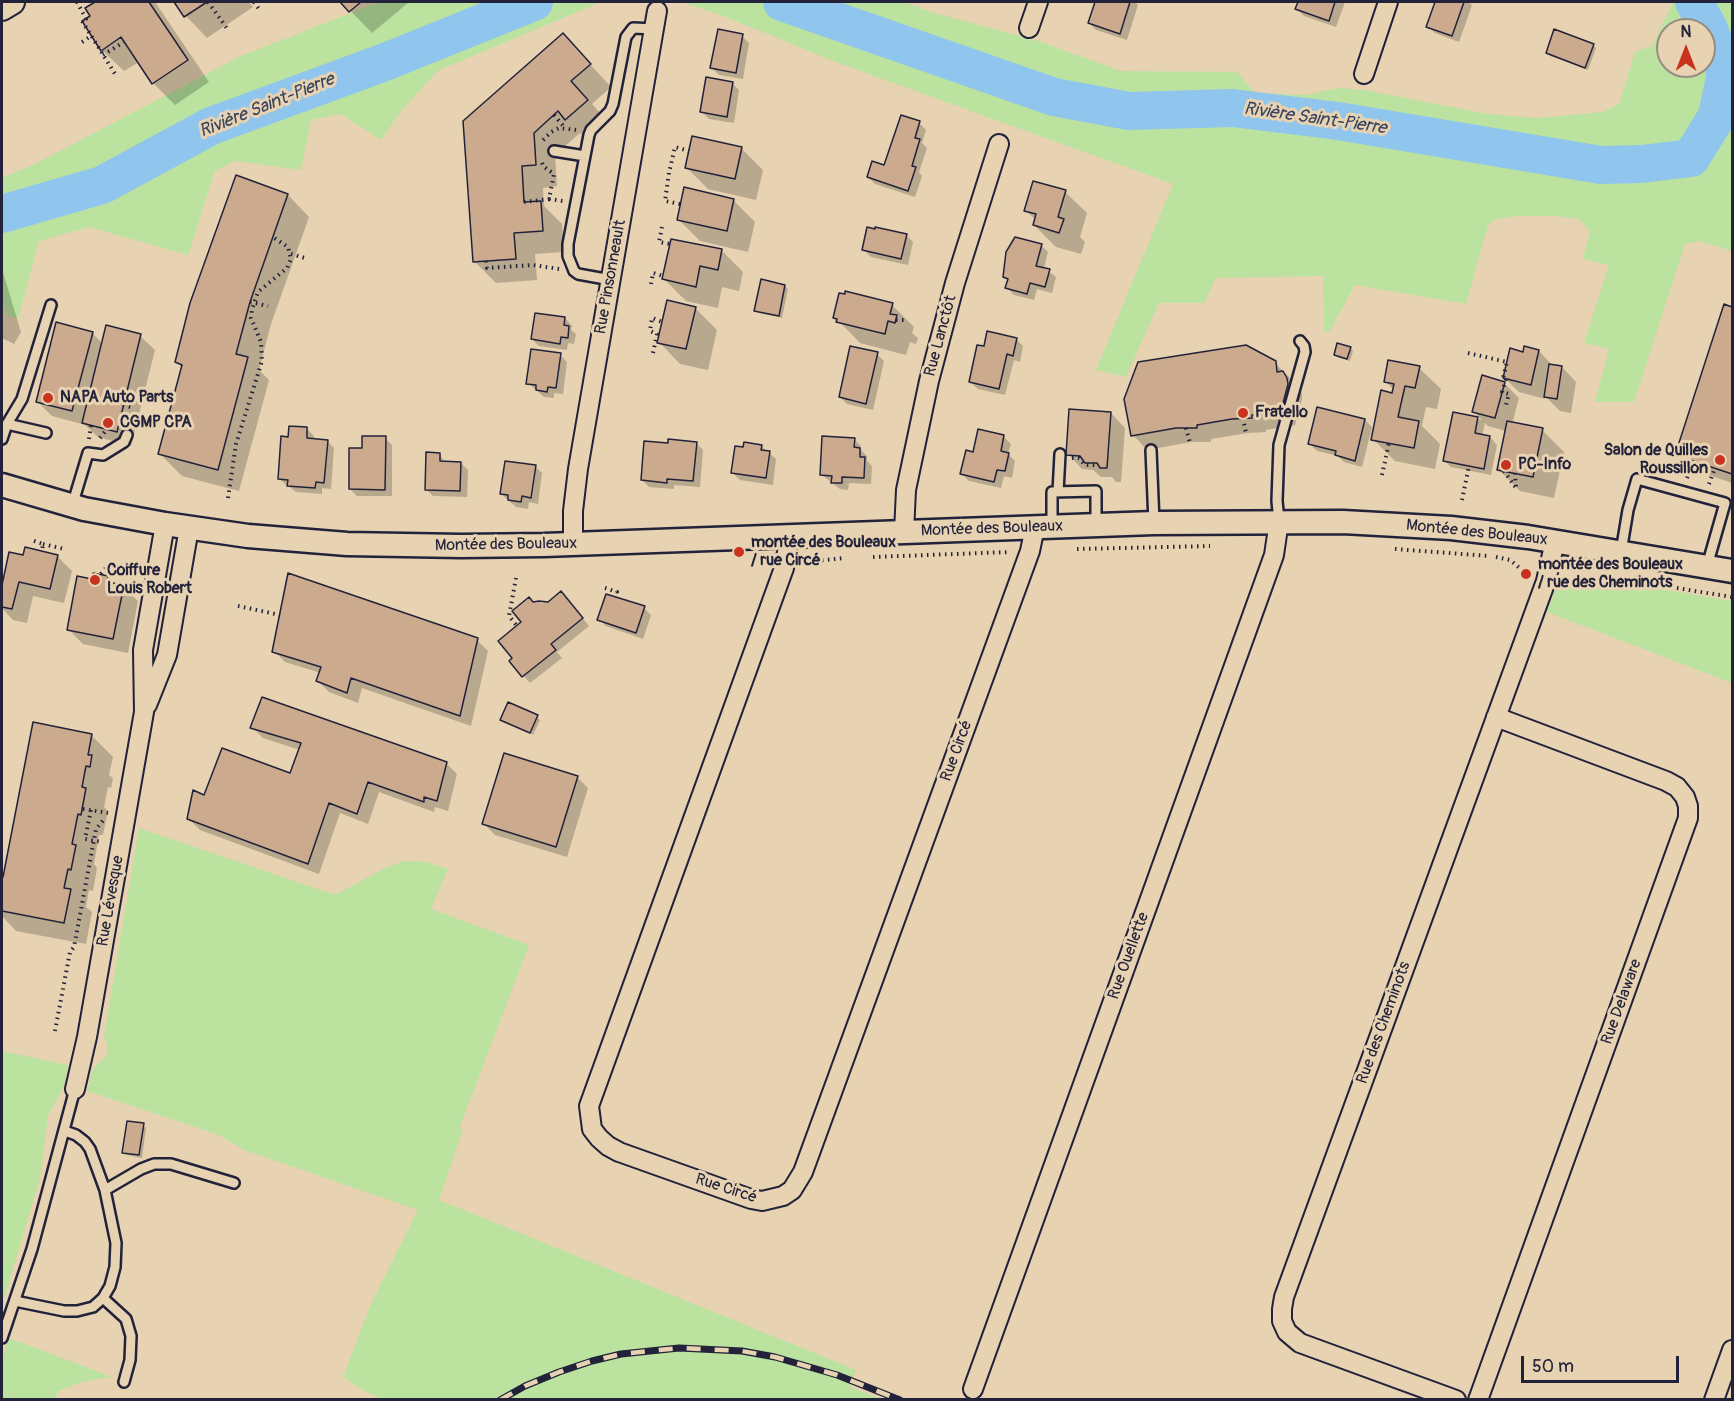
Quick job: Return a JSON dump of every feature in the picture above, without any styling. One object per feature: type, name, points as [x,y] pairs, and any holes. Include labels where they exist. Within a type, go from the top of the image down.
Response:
[{"type":"main road","points":[[2,8],[12,2]]},
{"type":"street","points":[[1029,28],[1038,2]]},
{"type":"street","points":[[1364,74],[1388,2]]},
{"type":"street","name":"Rue Pinsonneault","points":[[573,544],[578,469],[656,20]]},
{"type":"street","name":"Rue Lanctôt","points":[[904,532],[906,490],[929,381],[955,283],[999,144]]},
{"type":"street","name":"Montée des Bouleaux","points":[[2,485],[72,506],[165,524],[248,536],[356,544],[461,546],[573,544],[1154,523],[1279,521],[1404,525],[1555,540],[1732,571]]},
{"type":"street","name":"Rue Ouellette","points":[[973,1389],[1274,555],[1279,521]]},
{"type":"street","name":"Rue Lévesque","points":[[144,712],[143,650],[165,524]]},
{"type":"street","name":"Rue Circé","points":[[790,536],[784,568],[589,1106],[592,1129],[608,1146],[652,1164],[762,1201],[773,1200],[792,1190],[803,1172],[1030,551],[1044,527]]},
{"type":"street","name":"Rue Lévesque","points":[[75,1089],[87,1037],[121,845],[117,815],[144,712],[167,655],[189,528]]},
{"type":"street","name":"Rue des Cheminots","points":[[1456,1400],[1300,1343],[1287,1332],[1282,1321],[1282,1309],[1284,1297],[1545,581],[1555,540]]},
{"type":"street","name":"Rue Delaware","points":[[1478,1400],[1688,818],[1685,797],[1677,787],[1666,781],[1496,717]]},
{"type":"street","points":[[1714,1400],[1732,1350]]},
{"type":"lane","points":[[611,280],[578,274],[570,265],[567,256],[568,244],[591,130],[604,118],[613,104],[626,37],[633,28],[656,20]]},
{"type":"lane","points":[[554,151],[585,156]]},
{"type":"lane","points":[[2,439],[7,424],[22,399],[51,305]]},
{"type":"lane","points":[[1279,521],[1277,501],[1279,445],[1305,352],[1300,341]]},
{"type":"lane","points":[[7,424],[46,433]]},
{"type":"lane","points":[[72,506],[88,453],[103,455],[124,442],[127,435]]},
{"type":"lane","points":[[1151,450],[1154,523]]},
{"type":"lane","points":[[1058,492],[1064,456]]},
{"type":"lane","points":[[1621,552],[1628,510],[1637,479],[1725,503],[1707,567]]},
{"type":"lane","points":[[1044,527],[1052,492],[1096,491],[1096,525]]},
{"type":"lane","points":[[2,1338],[32,1248],[75,1089]]},
{"type":"lane","points":[[15,1300],[64,1311],[77,1311],[93,1307],[103,1298],[110,1286],[115,1267],[116,1243],[105,1190],[90,1149],[85,1142],[65,1131]]},
{"type":"lane","points":[[105,1190],[141,1168],[154,1164],[171,1164],[234,1183]]},
{"type":"lane","points":[[103,1298],[126,1319],[131,1336],[130,1360],[124,1382]]},
{"type":"path","points":[[77,2],[86,19],[82,21],[117,77]]},
{"type":"path","points":[[208,2],[229,31]]},
{"type":"path","points":[[254,2],[259,9]]},
{"type":"path","points":[[82,42],[91,36]]},
{"type":"path","points":[[104,55],[124,42]]},
{"type":"path","points":[[554,115],[565,128]]},
{"type":"path","points":[[680,204],[665,201],[669,172],[675,147],[688,151]]},
{"type":"path","points":[[662,227],[658,242],[670,244]]},
{"type":"path","points":[[228,498],[236,444],[262,361],[261,342],[251,318],[252,302],[258,292],[287,268],[291,254],[288,247],[273,237]]},
{"type":"path","points":[[291,254],[305,258]]},
{"type":"path","points":[[486,261],[487,268],[537,266]]},
{"type":"path","points":[[651,284],[653,273],[663,276]]},
{"type":"path","points":[[252,302],[268,306]]},
{"type":"path","points":[[653,353],[657,334],[650,331],[652,318],[662,322]]},
{"type":"path","points":[[896,320],[906,320]]},
{"type":"path","points":[[1468,353],[1507,362],[1502,392],[1509,394],[1506,405]]},
{"type":"path","points":[[123,405],[134,408]]},
{"type":"path","points":[[1243,418],[1246,433]]},
{"type":"path","points":[[1186,428],[1190,443]]},
{"type":"path","points":[[1382,474],[1389,443]]},
{"type":"path","points":[[1064,456],[1079,458],[1085,465],[1098,465]]},
{"type":"path","points":[[1462,500],[1469,466]]},
{"type":"path","points":[[1504,471],[1516,488],[1515,474]]},
{"type":"path","points":[[34,541],[64,549]]},
{"type":"path","points":[[42,551],[43,544]]},
{"type":"path","name":"Montée des Bouleaux","points":[[1071,549],[1221,546]]},
{"type":"path","name":"Montée des Bouleaux","points":[[1393,549],[1502,558],[1510,560],[1532,578]]},
{"type":"path","name":"Montée des Bouleaux","points":[[864,557],[1000,553]]},
{"type":"path","points":[[805,562],[853,558]]},
{"type":"path","points":[[100,574],[110,563]]},
{"type":"path","points":[[516,578],[509,616],[517,626]]},
{"type":"path","points":[[1557,582],[1570,584],[1615,578],[1732,597]]},
{"type":"path","points":[[605,588],[617,592],[615,597]]},
{"type":"path","points":[[238,606],[280,615]]},
{"type":"path","points":[[82,809],[117,815]]},
{"type":"path","points":[[91,810],[85,839],[121,845]]},
{"type":"path","points":[[55,1031],[69,952],[74,947],[96,829],[117,815]]},
{"type":"green space","points":[[379,2],[601,2],[437,71],[398,115],[381,140],[340,114],[311,120],[301,170],[235,161],[215,171],[188,255],[89,227],[39,241],[18,318],[7,316],[2,299],[2,178],[35,164],[241,56]]},
{"type":"green space","points":[[682,2],[904,2],[931,12],[1038,41],[1121,71],[1237,72],[1255,93],[1306,95],[1337,88],[1365,90],[1487,114],[1539,118],[1603,112],[1619,104],[1635,52],[1652,46],[1656,38],[1656,78],[1714,78],[1714,100],[1707,117],[1694,137],[1683,145],[1683,167],[1701,158],[1721,128],[1732,101],[1732,251],[1699,241],[1685,244],[1634,402],[1595,402],[1609,349],[1584,343],[1609,265],[1583,259],[1590,231],[1579,219],[1555,216],[1519,216],[1496,219],[1488,225],[1466,304],[1355,285],[1329,332],[1324,332],[1323,276],[1216,278],[1204,303],[1159,303],[1126,377],[1096,370],[1173,184],[838,63],[726,17]]},
{"type":"green space","points":[[1673,2],[1679,2],[1689,18],[1665,18]]},
{"type":"green space","points":[[1708,2],[1732,2],[1732,60],[1716,18]]},
{"type":"green space","points":[[1614,581],[1732,601],[1732,683],[1547,612],[1556,587]]},
{"type":"green space","points":[[139,828],[335,895],[383,869],[404,861],[426,862],[448,869],[431,909],[529,945],[459,1129],[463,1129],[439,1200],[856,1370],[850,1387],[882,1399],[385,1400],[364,1391],[343,1377],[370,1306],[418,1210],[244,1150],[219,1135],[87,1091],[93,1069],[107,1055],[107,1042],[104,1036]]},
{"type":"green space","points":[[2,1051],[68,1065],[64,1086],[48,1116],[40,1178],[2,1306]]},
{"type":"green space","points":[[9,1338],[112,1377],[81,1382],[58,1391],[55,1399],[2,1399],[2,1359]]},
{"type":"building","points":[[95,2],[149,2],[188,60],[152,84],[121,37],[101,51],[82,21],[90,16],[85,8]]},
{"type":"building","points":[[174,2],[207,2],[184,17]]},
{"type":"building","points":[[340,2],[361,2],[349,12]]},
{"type":"building","points":[[1095,2],[1130,2],[1120,34],[1088,23]]},
{"type":"building","points":[[1298,2],[1335,2],[1329,21],[1295,9]]},
{"type":"building","points":[[1435,2],[1464,2],[1452,36],[1426,27]]},
{"type":"building","points":[[718,29],[743,34],[736,73],[710,68]]},
{"type":"building","points":[[1554,29],[1594,44],[1585,68],[1546,53]]},
{"type":"building","points":[[563,33],[591,64],[571,81],[588,100],[565,120],[558,111],[534,133],[536,165],[522,166],[524,202],[541,201],[543,231],[514,233],[516,259],[473,262],[463,121]]},
{"type":"building","points":[[706,77],[733,82],[727,117],[700,112]]},
{"type":"building","points":[[901,115],[920,121],[915,138],[920,139],[912,166],[916,167],[908,191],[867,177],[872,161],[884,165]]},
{"type":"building","points":[[692,136],[742,147],[735,179],[685,168]]},
{"type":"building","points":[[236,175],[288,194],[250,302],[236,354],[248,357],[218,470],[158,454],[182,365],[175,362],[190,303]]},
{"type":"building","points":[[1033,181],[1066,190],[1058,217],[1064,219],[1059,233],[1033,225],[1036,214],[1024,211]]},
{"type":"building","points":[[684,187],[734,199],[727,231],[677,220]]},
{"type":"building","points":[[867,227],[907,234],[901,259],[862,250]]},
{"type":"building","points":[[1015,237],[1042,244],[1036,266],[1050,269],[1045,287],[1030,283],[1027,294],[1005,288],[1008,279],[1003,277],[1006,252]]},
{"type":"building","points":[[671,239],[722,249],[718,270],[700,266],[696,287],[662,279]]},
{"type":"building","points":[[761,279],[785,285],[779,316],[754,311]]},
{"type":"building","points":[[845,291],[893,303],[890,314],[897,315],[895,323],[888,321],[885,334],[836,322],[837,319],[833,318],[839,293],[845,294]]},
{"type":"building","points":[[667,300],[696,307],[686,349],[657,343]]},
{"type":"building","points":[[1724,304],[1732,307],[1732,474],[1675,455]]},
{"type":"building","points":[[535,313],[565,317],[564,325],[569,326],[568,338],[561,337],[560,344],[531,339]]},
{"type":"building","points":[[56,322],[93,332],[72,411],[36,402]]},
{"type":"building","points":[[106,325],[141,334],[117,432],[82,423]]},
{"type":"building","points":[[987,331],[1017,338],[1013,356],[1007,354],[999,389],[969,382],[977,345],[984,346]]},
{"type":"building","points":[[1337,343],[1351,347],[1347,359],[1334,355]]},
{"type":"building","points":[[1246,345],[1276,361],[1277,372],[1283,371],[1287,378],[1288,384],[1281,411],[1252,415],[1252,418],[1197,425],[1197,428],[1176,428],[1131,436],[1124,399],[1138,362]]},
{"type":"building","points":[[850,346],[878,352],[866,404],[839,397]]},
{"type":"building","points":[[1524,346],[1539,350],[1531,385],[1503,378],[1510,348],[1523,352]]},
{"type":"building","points":[[531,349],[561,353],[556,388],[548,387],[547,392],[536,390],[536,385],[526,384]]},
{"type":"building","points":[[1388,360],[1420,366],[1415,388],[1405,386],[1398,417],[1419,421],[1414,448],[1371,440],[1381,390],[1392,393],[1394,384],[1384,382]]},
{"type":"building","points":[[1549,364],[1562,366],[1557,399],[1544,397]]},
{"type":"building","points":[[1482,375],[1505,382],[1495,418],[1472,412]]},
{"type":"building","points":[[1317,407],[1365,419],[1355,461],[1335,455],[1336,451],[1308,444]]},
{"type":"building","points":[[1069,409],[1111,412],[1107,468],[1100,468],[1097,463],[1085,463],[1080,456],[1066,455]]},
{"type":"building","points":[[1453,412],[1478,417],[1475,433],[1490,436],[1484,469],[1443,461]]},
{"type":"building","points":[[1507,421],[1543,428],[1533,477],[1497,470]]},
{"type":"building","points":[[289,426],[307,427],[307,438],[328,440],[324,483],[316,482],[315,488],[287,486],[288,480],[278,479],[281,436],[288,437]]},
{"type":"building","points":[[978,429],[1004,435],[1001,451],[1009,453],[1005,471],[997,470],[994,482],[960,474],[966,450],[973,452]]},
{"type":"building","points":[[362,436],[386,436],[385,490],[349,489],[349,448],[362,448]]},
{"type":"building","points":[[822,436],[855,438],[854,447],[860,448],[860,457],[865,457],[864,478],[842,477],[842,483],[831,483],[832,476],[820,475]]},
{"type":"building","points":[[668,439],[697,442],[693,481],[667,479],[667,483],[641,480],[644,441],[668,443]]},
{"type":"building","points":[[744,442],[762,445],[761,450],[770,451],[766,478],[731,473],[735,446],[743,447]]},
{"type":"building","points":[[426,452],[440,453],[440,461],[461,462],[460,491],[425,490]]},
{"type":"building","points":[[505,461],[536,465],[531,498],[522,496],[521,502],[508,500],[508,495],[500,494]]},
{"type":"building","points":[[25,547],[58,555],[50,589],[19,582],[12,609],[2,607],[2,585],[9,552],[23,555]]},
{"type":"building","points":[[93,573],[108,576],[107,582],[124,585],[113,639],[67,630],[77,576],[92,579]]},
{"type":"building","points":[[288,573],[478,638],[460,716],[351,678],[347,693],[316,681],[321,667],[272,652]]},
{"type":"building","points":[[561,591],[583,618],[551,644],[556,650],[522,677],[509,661],[512,658],[498,641],[521,622],[512,611],[529,597],[533,602],[548,602]]},
{"type":"building","points":[[606,594],[645,606],[636,633],[597,620]]},
{"type":"building","points":[[262,697],[447,762],[437,801],[424,797],[424,802],[368,782],[357,814],[329,803],[308,864],[187,819],[193,790],[204,795],[222,748],[290,773],[301,743],[250,728]]},
{"type":"building","points":[[508,702],[538,715],[530,733],[500,720]]},
{"type":"building","points":[[33,722],[92,734],[88,755],[92,755],[90,767],[86,766],[82,787],[86,788],[72,844],[76,845],[71,870],[68,869],[64,888],[71,889],[64,923],[2,911],[2,877]]},
{"type":"building","points":[[504,753],[578,776],[556,847],[482,824]]},
{"type":"building","points":[[127,1121],[144,1123],[139,1155],[122,1153]]},
{"type":"waterway","name":"Rivière Saint-Pierre","points":[[2,214],[102,185],[211,126],[385,62],[534,2]]},
{"type":"waterway","name":"Rivière Saint-Pierre","points":[[782,2],[1054,97],[1129,111],[1232,108],[1338,121],[1601,165],[1642,164],[1691,158],[1717,116],[1726,73],[1708,27],[1694,2]]},
{"type":"railway","points":[[500,1400],[525,1386],[592,1361],[621,1354],[679,1348],[742,1351],[775,1357],[837,1375],[900,1400]]},
{"type":"place","name":"NAPA Auto Parts","points":[[48,398]]},
{"type":"place","name":"Fratello","points":[[1243,413]]},
{"type":"place","name":"CGMP CPA","points":[[108,423]]},
{"type":"place","name":"Salon de Quilles Roussillon","points":[[1720,460]]},
{"type":"place","name":"PC-Info","points":[[1506,465]]},
{"type":"place","name":"montée des Bouleaux / rue Circé","points":[[739,552]]},
{"type":"place","name":"montée des Bouleaux / rue des Cheminots","points":[[1526,574]]},
{"type":"place","name":"Coiffure Louis Robert","points":[[95,580]]}]
